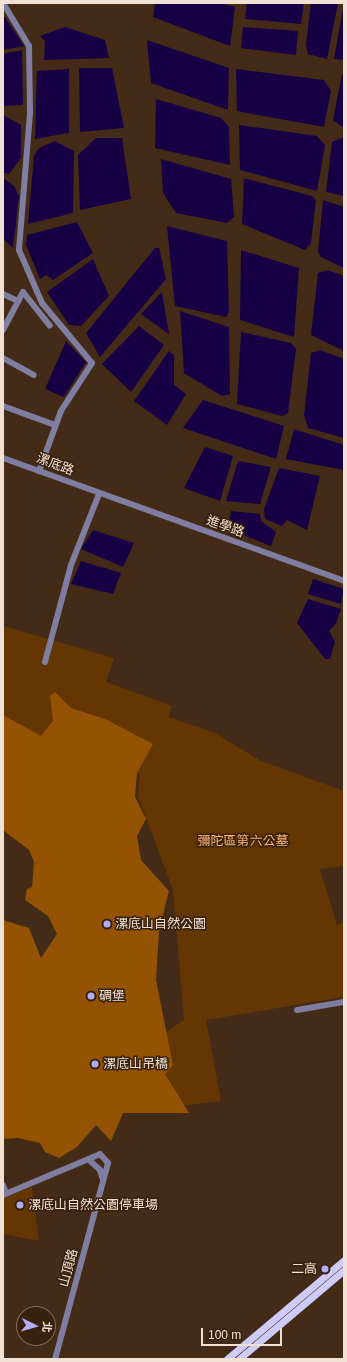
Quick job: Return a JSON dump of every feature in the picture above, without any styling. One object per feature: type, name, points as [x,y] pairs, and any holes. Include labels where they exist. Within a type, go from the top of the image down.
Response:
[{"type":"main road","points":[[227,1359],[344,1260]]},
{"type":"main road","points":[[239,1359],[344,1270]]},
{"type":"street","points":[[3,3],[26,37],[29,52],[30,113],[19,250],[42,303],[92,363],[55,425],[39,471]]},
{"type":"street","points":[[3,330],[22,292],[50,326]]},
{"type":"street","points":[[3,294],[18,301]]},
{"type":"street","points":[[3,358],[34,374]]},
{"type":"street","points":[[3,406],[55,425]]},
{"type":"street","name":"漯底路","points":[[3,458],[99,494]]},
{"type":"street","points":[[45,662],[71,566],[99,494]]},
{"type":"street","name":"進學路","points":[[99,494],[344,581]]},
{"type":"street","points":[[297,1010],[344,1002]]},
{"type":"street","name":"山頂路","points":[[55,1359],[103,1182],[106,1160],[100,1154],[89,1160]]},
{"type":"street","points":[[3,1185],[5,1194],[89,1160],[100,1170],[103,1182]]},
{"type":"green space","name":"彌陀區第六公墓","points":[[3,626],[114,658],[106,682],[172,706],[169,717],[215,733],[261,761],[344,791],[344,866],[320,869],[337,925],[344,922],[344,997],[206,1020],[221,1101],[171,1107],[160,1036],[184,1020],[173,890],[138,796],[140,773],[3,736]]},
{"type":"green space","points":[[32,1187],[39,1241],[3,1234],[3,1198]]},
{"type":"shaded area","points":[[155,3],[220,3],[235,7],[230,46],[153,17]]},
{"type":"shaded area","points":[[247,3],[304,3],[301,24],[245,19]]},
{"type":"shaded area","points":[[311,3],[338,3],[327,59],[308,54],[306,44]]},
{"type":"shaded area","points":[[344,3],[344,60],[334,59]]},
{"type":"shaded area","points":[[3,17],[5,17],[24,46],[3,50]]},
{"type":"shaded area","points":[[65,27],[105,40],[109,58],[44,60],[45,41],[40,36]]},
{"type":"shaded area","points":[[243,27],[298,31],[296,55],[241,48]]},
{"type":"shaded area","points":[[147,40],[229,68],[228,110],[151,83]]},
{"type":"shaded area","points":[[22,50],[23,105],[3,106],[3,54]]},
{"type":"shaded area","points":[[79,68],[112,68],[124,128],[80,132]]},
{"type":"shaded area","points":[[69,69],[69,133],[35,139],[37,71]]},
{"type":"shaded area","points":[[236,69],[324,80],[331,91],[324,127],[237,111]]},
{"type":"shaded area","points":[[342,74],[344,74],[344,128],[333,120]]},
{"type":"shaded area","points":[[156,99],[221,118],[229,127],[230,165],[155,148]]},
{"type":"shaded area","points":[[3,115],[21,125],[21,158],[9,174],[3,173]]},
{"type":"shaded area","points":[[239,125],[317,136],[325,145],[317,191],[240,170]]},
{"type":"shaded area","points":[[344,137],[344,196],[326,192],[332,142]]},
{"type":"shaded area","points":[[96,138],[122,138],[131,199],[80,210],[78,155]]},
{"type":"shaded area","points":[[55,141],[74,151],[73,213],[28,224],[34,156],[39,148]]},
{"type":"shaded area","points":[[161,159],[231,179],[234,217],[227,223],[176,213],[163,193]]},
{"type":"shaded area","points":[[3,178],[14,186],[19,196],[13,248],[3,239]]},
{"type":"shaded area","points":[[244,178],[312,196],[316,200],[311,243],[305,250],[242,224]]},
{"type":"shaded area","points":[[323,200],[344,207],[344,268],[321,257],[318,252]]},
{"type":"shaded area","points":[[77,222],[93,253],[53,280],[46,275],[40,279],[26,245],[27,235]]},
{"type":"shaded area","points":[[167,226],[227,241],[229,312],[226,317],[175,306]]},
{"type":"shaded area","points":[[155,248],[159,248],[166,279],[100,357],[86,333]]},
{"type":"shaded area","points":[[241,250],[299,268],[294,337],[240,320]]},
{"type":"shaded area","points":[[93,259],[109,296],[81,326],[69,325],[47,292]]},
{"type":"shaded area","points":[[327,270],[344,276],[344,351],[311,335],[318,273]]},
{"type":"shaded area","points":[[162,292],[169,334],[141,314]]},
{"type":"shaded area","points":[[180,311],[229,327],[230,394],[222,396],[184,373]]},
{"type":"shaded area","points":[[139,326],[164,345],[131,392],[102,364]]},
{"type":"shaded area","points":[[241,332],[291,343],[296,349],[288,413],[282,416],[237,404]]},
{"type":"shaded area","points":[[66,341],[86,362],[64,397],[45,389]]},
{"type":"shaded area","points":[[320,350],[344,359],[344,438],[308,428],[304,415],[311,353]]},
{"type":"shaded area","points":[[169,351],[174,355],[174,385],[186,394],[167,425],[134,401]]},
{"type":"shaded area","points":[[203,400],[284,426],[276,459],[183,428]]},
{"type":"shaded area","points":[[294,429],[344,445],[344,470],[286,459]]},
{"type":"shaded area","points":[[205,447],[233,456],[220,501],[184,488]]},
{"type":"shaded area","points":[[238,461],[271,467],[260,504],[226,501]]},
{"type":"shaded area","points":[[279,468],[320,476],[307,530],[287,520],[282,526],[265,519],[264,509]]},
{"type":"shaded area","points":[[231,511],[260,514],[261,521],[276,532],[271,546],[228,529]]},
{"type":"shaded area","points":[[93,530],[134,543],[123,567],[81,549]]},
{"type":"shaded area","points":[[81,561],[121,573],[113,594],[71,584]]},
{"type":"shaded area","points":[[313,579],[344,589],[341,604],[308,594]]},
{"type":"shaded area","points":[[308,599],[341,609],[336,623],[329,631],[335,642],[330,659],[325,659],[297,623]]},
{"type":"shaded area","name":"漯底山自然公園","points":[[55,692],[71,708],[105,719],[153,744],[137,773],[135,797],[146,819],[137,836],[141,860],[169,891],[159,931],[156,980],[173,1065],[165,1074],[189,1113],[123,1113],[111,1141],[96,1125],[77,1147],[59,1158],[45,1152],[40,1143],[18,1138],[3,1139],[3,920],[29,928],[41,958],[57,934],[48,916],[25,900],[27,889],[32,887],[34,862],[29,850],[3,830],[3,715],[41,736],[53,721],[50,696]]},
{"type":"place","name":"漯底山自然公園","points":[[107,924]]},
{"type":"place","name":"碉堡","points":[[91,996]]},
{"type":"place","name":"漯底山吊橋","points":[[95,1064]]},
{"type":"place","name":"漯底山自然公園停車場","points":[[20,1205]]},
{"type":"place","name":"二高","points":[[325,1269]]}]
